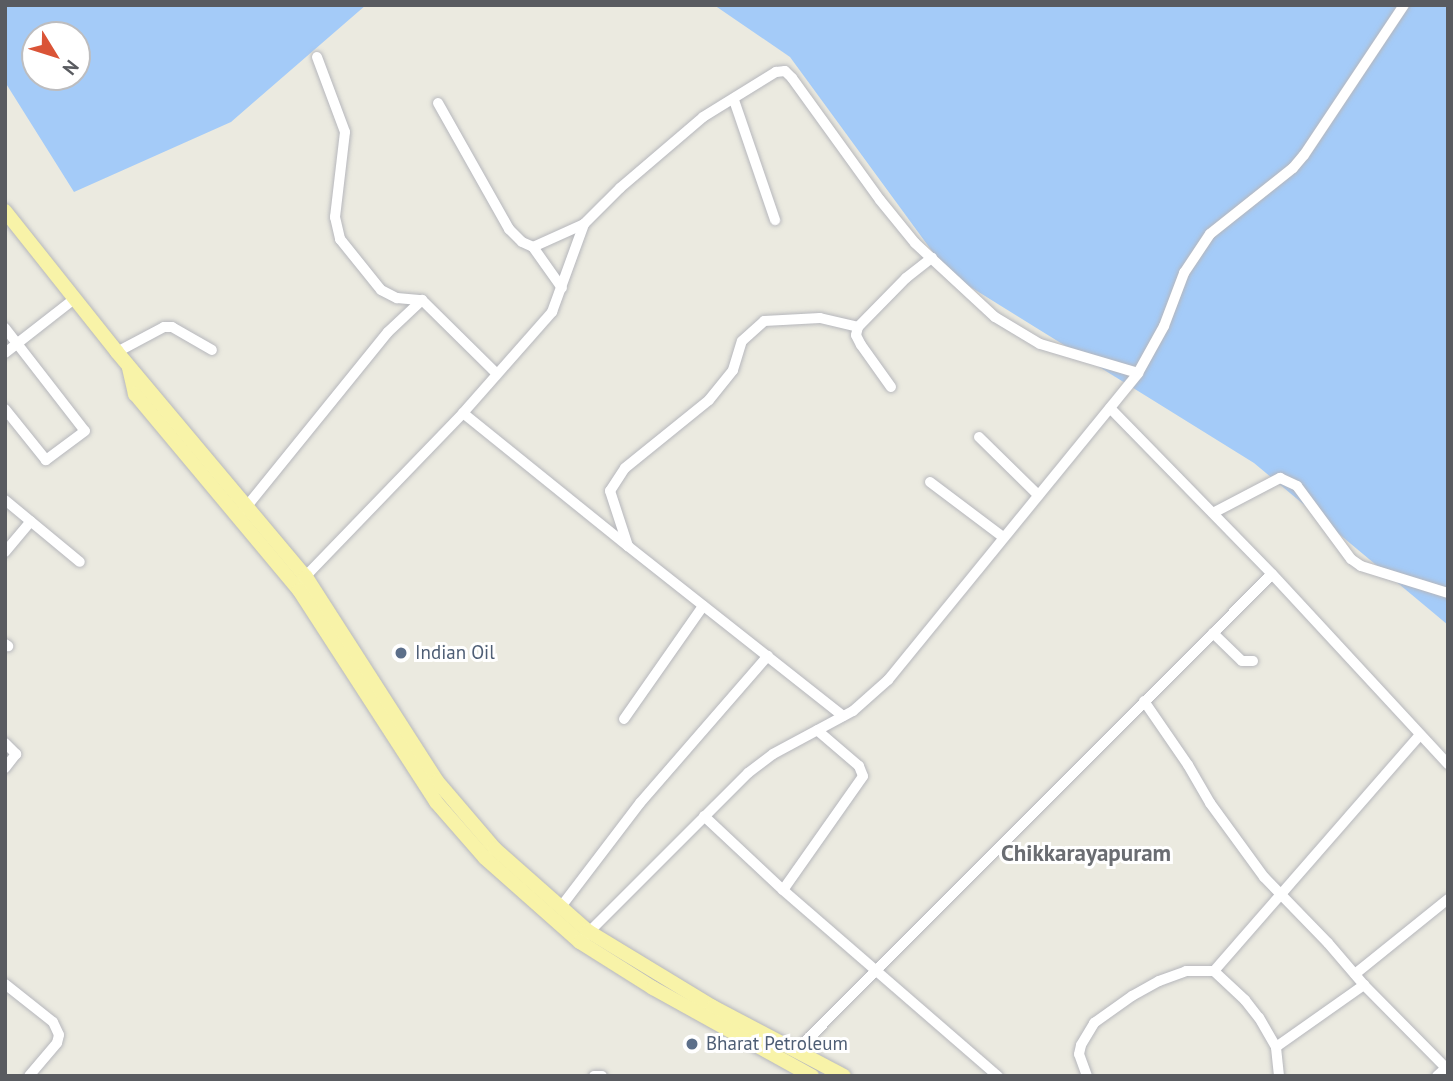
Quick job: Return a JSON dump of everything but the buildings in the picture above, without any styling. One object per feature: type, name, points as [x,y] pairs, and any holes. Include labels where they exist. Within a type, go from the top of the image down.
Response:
[{"type":"main road","points":[[5,211],[301,581],[437,780],[495,849],[560,908],[584,937],[797,1050],[836,1074]]},
{"type":"main road","points":[[301,581],[436,802],[492,865],[653,988],[812,1076]]},
{"type":"street","points":[[584,937],[748,773],[843,716],[870,698],[888,680],[1138,373],[1164,326],[1184,273],[1210,234],[1304,155],[1404,5]]},
{"type":"street","points":[[317,57],[345,132],[335,217],[340,239],[381,290],[397,298],[422,300],[497,374]]},
{"type":"street","points":[[533,247],[584,224],[620,188],[703,117],[776,72],[785,71],[892,216],[995,317],[1022,336],[1138,373]]},
{"type":"street","points":[[734,100],[775,220]]},
{"type":"street","points":[[438,103],[509,229],[522,242],[533,247],[562,288]]},
{"type":"street","points":[[301,581],[463,413],[552,312],[584,224]]},
{"type":"street","points":[[891,387],[856,335],[858,327],[906,278],[932,258]]},
{"type":"street","points":[[5,353],[74,299]]},
{"type":"street","points":[[243,511],[388,331],[422,300]]},
{"type":"street","points":[[628,546],[610,491],[625,468],[709,400],[733,370],[742,341],[764,321],[820,318],[858,327]]},
{"type":"street","points":[[5,327],[85,431],[46,460],[5,410]]},
{"type":"street","points":[[117,352],[164,327],[172,327],[212,350]]},
{"type":"street","points":[[1110,408],[1272,574],[1448,764]]},
{"type":"street","points":[[463,413],[843,716]]},
{"type":"street","points":[[979,437],[1038,495]]},
{"type":"street","points":[[1213,513],[1280,478],[1297,486],[1351,559],[1361,566],[1448,593]]},
{"type":"street","points":[[930,482],[1003,537]]},
{"type":"street","points":[[5,500],[80,562]]},
{"type":"street","points":[[5,552],[31,521]]},
{"type":"street","points":[[797,1050],[1272,574]]},
{"type":"street","points":[[624,719],[703,606]]},
{"type":"street","points":[[1213,633],[1242,661],[1253,661]]},
{"type":"street","points":[[560,908],[640,803],[768,656]]},
{"type":"street","points":[[1144,701],[1224,824],[1280,893],[1444,1070]]},
{"type":"street","points":[[783,890],[863,776],[859,766],[817,730]]},
{"type":"street","points":[[1213,971],[1420,735]]},
{"type":"street","points":[[5,743],[16,754],[5,768]]},
{"type":"street","points":[[704,816],[783,890],[998,1076]]},
{"type":"street","points":[[1355,974],[1448,899]]},
{"type":"street","points":[[1087,1076],[1079,1054],[1086,1033],[1094,1023],[1132,996],[1159,981],[1186,971],[1213,971],[1245,1000],[1276,1047],[1279,1076]]},
{"type":"street","points":[[1276,1047],[1364,985]]},
{"type":"street","points":[[6,987],[53,1022],[59,1035],[57,1042],[29,1076]]},
{"type":"street","points":[[594,1076],[602,1076]]},
{"type":"water","points":[[5,5],[366,5],[231,122],[74,192],[5,82]]},
{"type":"water","points":[[714,5],[1448,5],[1448,625],[1254,463],[948,273],[790,57]]},
{"type":"place","name":"Indian Oil","points":[[401,653]]},
{"type":"place","name":"Bharat Petroleum","points":[[692,1044]]},
{"type":"district","name":"Chikkarayapuram","points":[[1086,853]]}]
